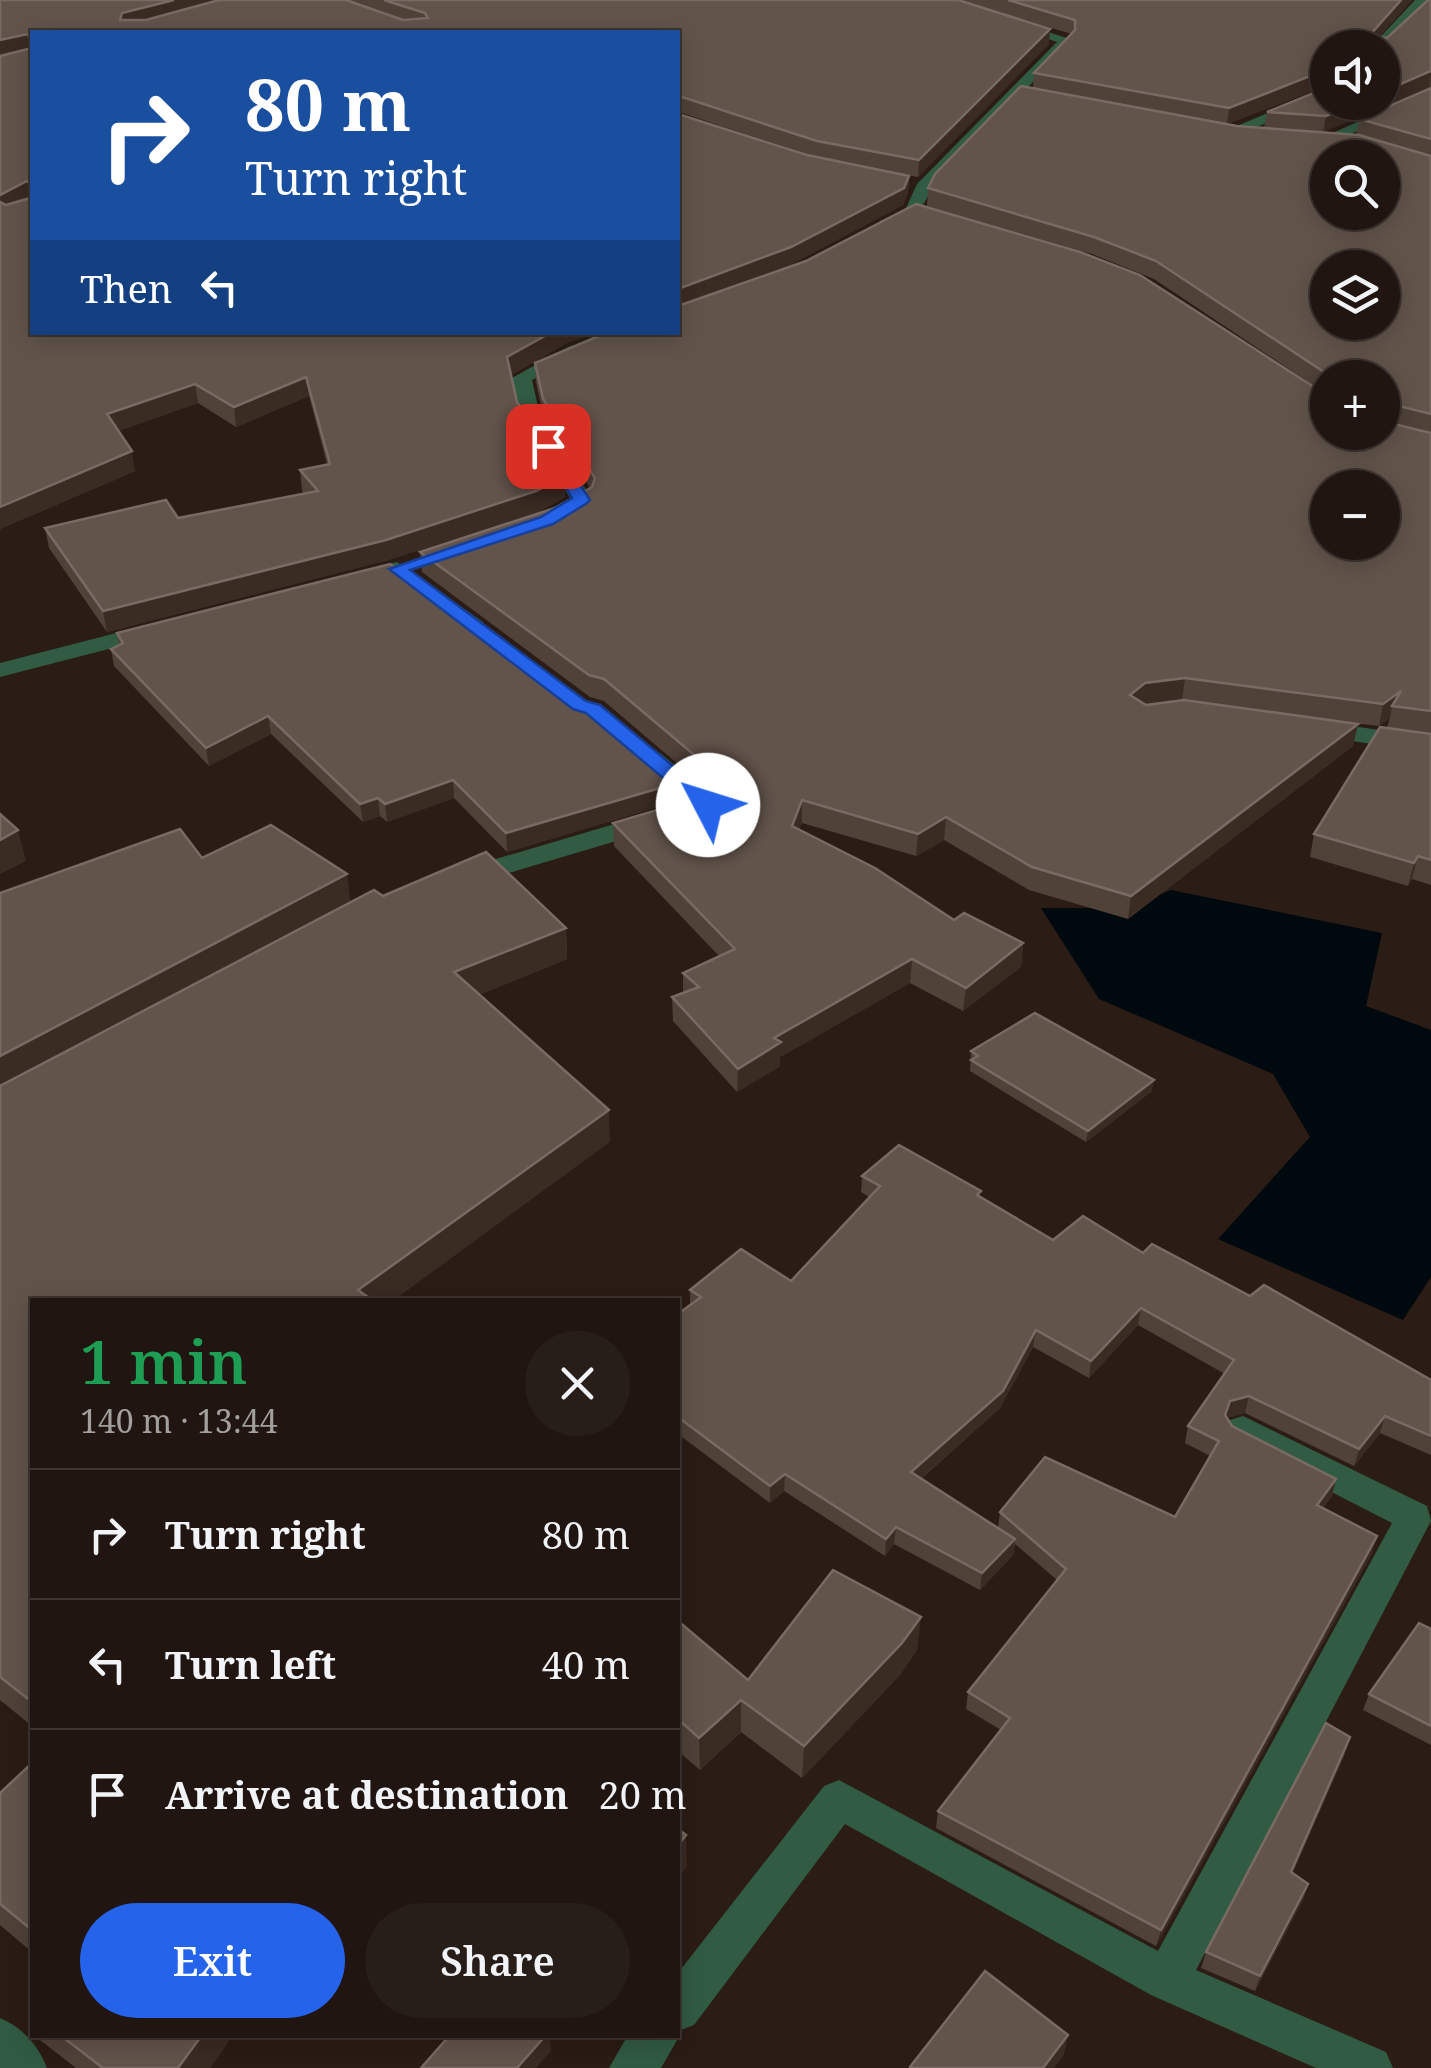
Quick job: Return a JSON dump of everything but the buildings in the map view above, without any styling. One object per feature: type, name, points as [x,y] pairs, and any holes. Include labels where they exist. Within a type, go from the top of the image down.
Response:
[{"type":"street","points":[[1396,30],[1418,10],[1422,0]]},
{"type":"street","points":[[864,237],[923,214],[914,185],[1066,40],[986,15]]},
{"type":"street","points":[[1014,93],[1034,96]]},
{"type":"street","points":[[1340,140],[1323,138],[1431,94]]},
{"type":"street","points":[[1228,133],[1310,99]]},
{"type":"street","points":[[1209,129],[1258,136]]},
{"type":"street","points":[[528,526],[582,500],[531,420],[522,378],[575,351],[626,335]]},
{"type":"street","points":[[397,568],[504,648]]},
{"type":"street","points":[[0,670],[175,625]]},
{"type":"street","points":[[1297,727],[1431,745]]},
{"type":"street","points":[[431,887],[708,805],[636,745]]},
{"type":"street","points":[[1168,1980],[1414,1517],[1243,1430]]},
{"type":"street","points":[[680,2006],[839,1800],[1168,1980],[1370,2068]]},
{"type":"street","points":[[632,2068],[655,2038]]},
{"type":"street","points":[[0,2041],[24,2068]]},
{"type":"shaded area","points":[[1171,890],[1382,933],[1366,1006],[1431,1030],[1431,1277],[1403,1320],[1218,1239],[1310,1137],[1273,1074],[1099,999],[1041,908],[1127,908]]},
{"type":"route","points":[[548,446],[582,500],[547,520],[397,569],[580,705],[593,709],[708,805]]}]
